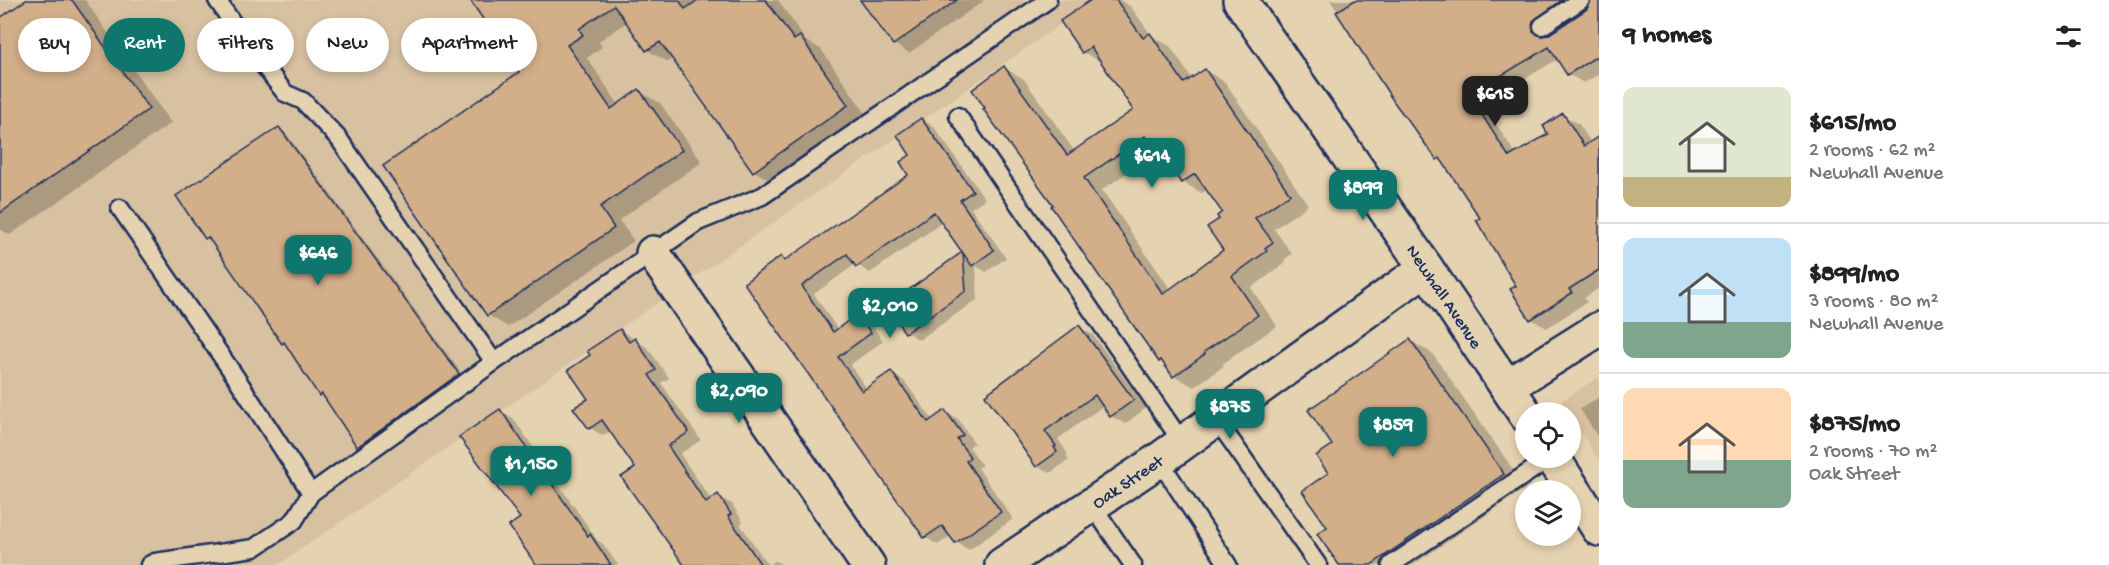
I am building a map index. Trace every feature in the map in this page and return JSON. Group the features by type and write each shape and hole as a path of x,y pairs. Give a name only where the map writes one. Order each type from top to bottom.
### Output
{"street":[{"name":"Newhall Avenue","path":"1240,0 1517,402"},
{"path":"653,253 868,565"},
{"name":"Oak Street","path":"1002,565 1216,419 1426,268"},
{"path":"1507,387 1599,329"},
{"path":"1559,468 1599,529"}],"lane":[{"path":"217,0 285,93 303,101 339,139 494,362"},
{"path":"149,565 155,562 254,548 294,521 311,493 494,362 698,222 762,196 935,80 1048,0"},
{"path":"1542,26 1581,0"},
{"path":"958,116 1170,451 1228,565"},
{"path":"120,208 311,493"},
{"path":"1216,419 1317,565"},
{"path":"1391,565 1537,468"},
{"path":"1092,505 1133,565"}],"shaded area":[{"path":"0,0 1096,0 278,565 0,565"},
{"path":"1599,377 1599,461 1581,432 1581,402 1561,401"}],"building":[{"path":"26,0 72,0 85,18 18,18 18,72 91,72 91,27 103,44 103,72 123,72 149,109 0,213 0,18"},
{"path":"470,0 679,0 685,9 698,0 766,0 794,40 800,36 848,105 753,172 660,42 646,51 614,5 579,29 583,35 567,45 611,109 639,89 682,150 600,207 614,228 487,316 383,166 519,72 537,72 537,18 482,18"},
{"path":"860,0 957,0 893,45"},
{"path":"1091,0 1116,0 1143,38 1150,33 1184,83 1205,69 1290,194 1255,218 1273,242 1265,248 1267,251 1232,276 1258,315 1204,352 1205,354 1173,377 1161,360 1159,362 1119,305 1051,206 1053,205 983,109 985,108 972,90 1004,66 1067,155 1133,110 1091,47 1082,53 1060,21","holes":["1145,136 1157,154 1160,152 1181,183 1195,174 1222,212 1217,216 1219,219 1207,227 1223,250 1163,294 1084,178"]},
{"path":"1355,0 1562,0 1533,21 1533,31 1542,36 1548,35 1587,9 1591,0 1599,0 1599,55 1567,75 1549,47 1487,84 1492,93 1475,104 1509,157 1548,134 1543,126 1563,113 1584,146 1599,136 1599,270 1569,289 1572,293 1530,320 1510,289 1516,286 1476,220 1480,218 1440,158 1437,160 1394,102 1336,12"},
{"path":"921,118 973,191 960,200 994,250 972,266 963,253 966,291 905,333 886,306 962,252 934,212 856,267 847,254 802,286 833,332 857,314 871,333 838,357 862,391 891,371 928,422 945,410 963,435 957,439 970,457 966,461 1001,512 955,543 942,526 924,538 744,283 781,256 784,261 908,175 900,162 910,155 897,135"},
{"path":"279,127 459,374 357,447 322,394 319,396 284,342 282,344 208,237 205,239 176,196"},
{"path":"1079,325 1134,400 1110,417 1095,395 1045,431 1056,446 1054,447 1057,452 1036,467 985,395"},
{"path":"620,329 629,342 635,338 656,370 649,375 689,432 668,446 706,503 718,494 731,514 728,516 761,565 684,565 621,477 635,468 602,420 589,429 573,408 588,399 568,370 590,355 587,351"},
{"path":"1410,339 1504,474 1371,565 1339,565 1317,534 1327,527 1302,491 1328,473 1316,456 1332,445 1308,410"},
{"path":"500,409 588,536 590,534 611,565 536,565 509,526 520,518 459,437"}]}
